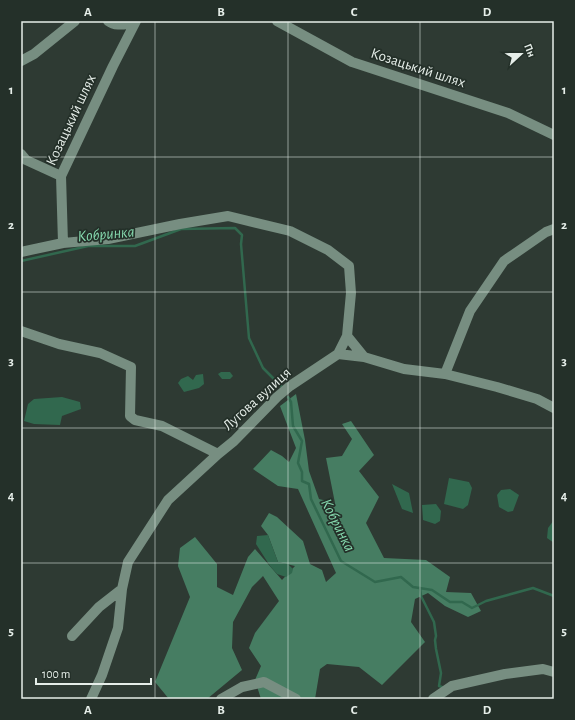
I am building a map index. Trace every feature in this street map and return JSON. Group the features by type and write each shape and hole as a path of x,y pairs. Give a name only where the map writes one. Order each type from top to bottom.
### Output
{"street":[{"path":"21,61 34,54 75,21"},
{"path":"108,21 112,24 121,25 136,22"},
{"name":"Козацький шлях","path":"277,21 352,62 508,113 554,135"},
{"name":"Козацький шлях","path":"63,243 61,176 136,22"},
{"path":"21,154 26,160 61,176"},
{"path":"21,252 63,243 108,239 228,216 290,231 328,250 349,266 352,293 347,336 338,354 364,358 404,369 445,374 537,399 554,408"},
{"path":"445,374 470,311 504,261 546,232 554,229"},
{"path":"21,331 58,344 100,353 131,367 130,416 135,420 162,426 218,454"},
{"path":"347,336 364,358"},
{"name":"Лугова вулиця","path":"91,699 102,675 118,628 122,589 128,562 168,500 234,441 277,397 290,386 338,354"},
{"path":"72,636 99,607 122,589"},
{"path":"433,699 452,686 505,674 543,669 554,672"},
{"path":"221,699 242,687 264,682 296,699"}],"shaded area":[{"path":"221,372 230,372 233,376 230,379 222,379 218,374"},
{"path":"203,374 204,384 199,388 184,392 178,383 181,379 188,376 193,380 196,375"},
{"path":"296,394 305,440 309,471 319,499 335,503 326,458 342,456 352,439 342,424 351,421 374,455 359,471 379,497 366,523 384,558 426,560 450,577 446,592 471,593 481,611 468,617 445,606 428,593 415,599 411,622 425,642 382,685 359,667 327,664 320,669 315,699 261,699 255,680 261,666 249,648 255,633 279,601 263,576 252,587 233,622 232,648 242,670 207,699 169,699 155,682 190,597 178,566 180,548 195,537 217,564 217,587 233,595 248,557 255,549 282,580 295,566 278,562 268,535 261,526 269,513 277,517 303,541 310,564 322,570 326,582 336,573 298,489 278,486 253,469 271,450 289,462 296,448 280,406"},
{"path":"62,397 80,402 81,409 62,416 60,425 34,424 24,421 28,404 34,399"},
{"path":"449,478 469,482 472,488 468,505 463,509 444,504"},
{"path":"392,484 409,493 413,513 402,509"},
{"path":"510,489 519,495 513,511 508,512 499,507 497,495 501,490"},
{"path":"436,504 441,511 440,521 435,524 423,520 422,505"},
{"path":"554,520 554,543 547,538 548,528"},
{"path":"268,535 278,562 288,564 293,569 292,573 286,577 277,574 256,544 257,536"}],"waterway":[{"name":"Кобринка","path":"21,261 88,246 135,246 181,229 235,228 242,235 241,244 249,338 263,368 282,387"},
{"name":"Кобринка","path":"288,397 291,402 293,426 302,441 298,463 302,472 302,481 309,484 311,499 341,561 375,582 401,577 413,587 432,590 450,602 462,602 472,608 486,601 533,588 554,596"},
{"path":"420,588 421,596 434,622 436,649 441,673 439,686 442,687"}]}
